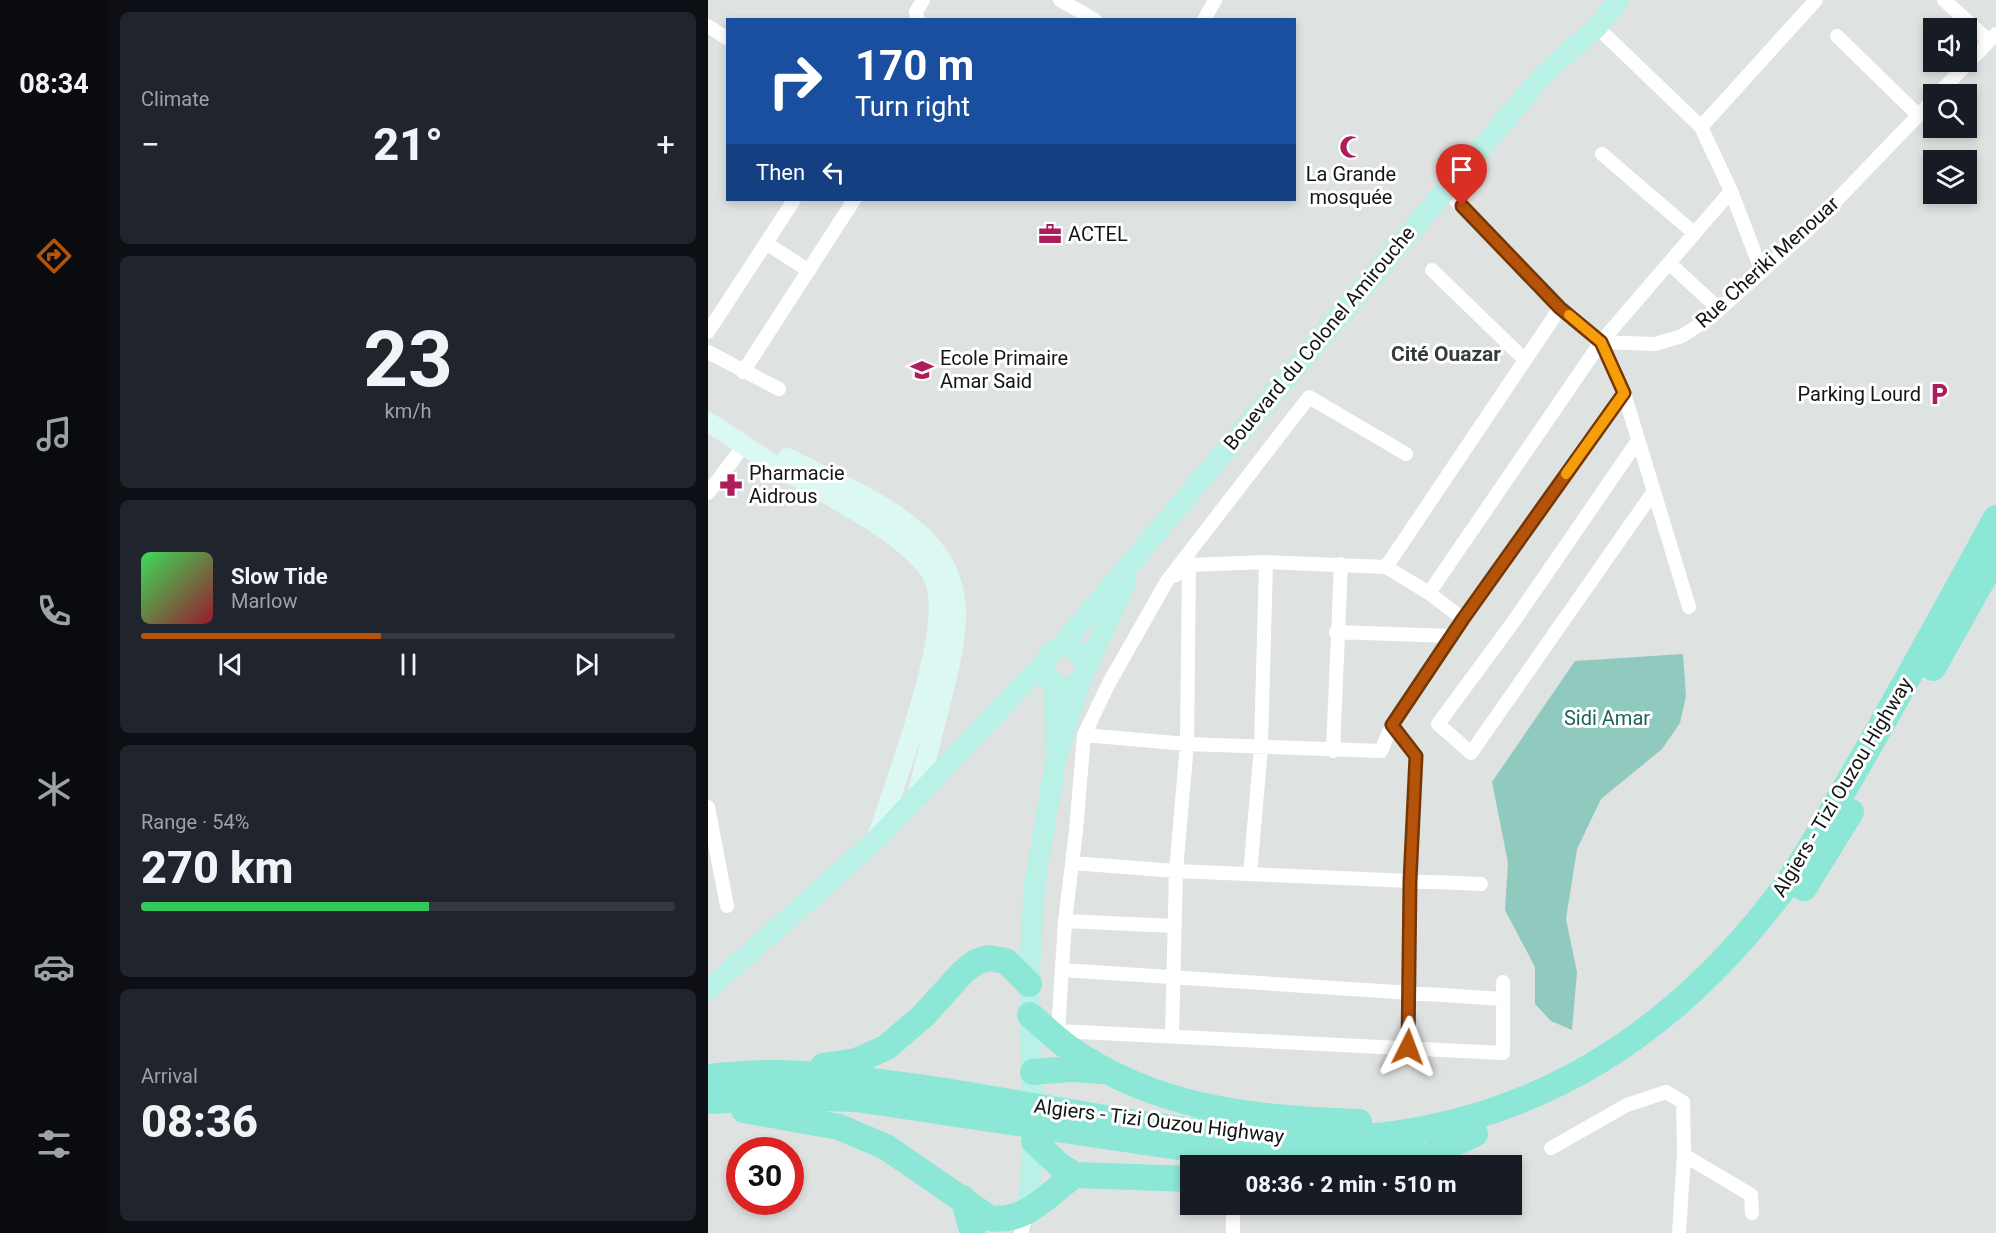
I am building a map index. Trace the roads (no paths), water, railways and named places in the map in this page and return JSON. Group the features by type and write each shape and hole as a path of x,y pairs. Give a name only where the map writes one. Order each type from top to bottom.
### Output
{"highway":[{"name":"Algiers - Tizi Ouzou Highway","path":"1480,1124 1571,1078 1623,1045 1695,989 1741,942 1774,902 1806,855 1879,730 1996,518"},
{"name":"Algiers - Tizi Ouzou Highway","path":"708,1077 774,1073 861,1079 1252,1158 1295,1160 1365,1157 1480,1124 1520,1119 1606,1076 1668,1033 1739,970 1781,921 1825,858 1996,556"},
{"path":"774,1073 856,1061 887,1047 923,1016 963,972 976,962 988,958 1005,960 1017,969 1029,984"},
{"path":"1030,1015 1068,1047 1109,1072 1189,1104 1238,1115 1395,1124 1480,1124"},
{"path":"1033,1072 1071,1069 1109,1072"},
{"path":"708,1102 787,1097 1016,1112"},
{"path":"708,1102 839,1127 886,1147 989,1218 1004,1221 1024,1223 1075,1175"},
{"path":"1425,1155 1480,1124"},
{"path":"1034,1141 1060,1166 1075,1175 1180,1179"},
{"path":"963,1198 973,1233"}],"main road":[{"name":"Bouevard du Colonel Amirouche","path":"708,990 877,839 1017,690 1052,667 1144,546 1445,189 1542,75 1597,27 1619,0"},
{"path":"708,422 745,444 772,464 883,529 914,553 932,573 939,597 937,623 927,678 911,736 877,839"},
{"path":"745,444 777,452 885,509 921,535 940,557 950,575 957,596 958,617 955,644 916,800"},
{"name":"Bouevard du Colonel Amirouche","path":"1056,759 1083,675 1144,546"},
{"path":"1024,1223 1034,1141 1029,984 1034,888 1056,759 1052,667 1065,647 1078,651 1083,675 1065,688 1052,667"},
{"path":"911,736 947,745 966,745"}],"street":[{"path":"1060,0 1092,18"},
{"path":"1205,18 1215,0"},
{"path":"1701,127 1816,0"},
{"path":"1944,0 1992,37 1947,84"},
{"path":"708,26 726,38"},
{"path":"1597,27 1701,127 1731,191 1762,272"},
{"path":"1837,36 1918,115"},
{"name":"Rue Cheriki Menouar","path":"1601,342 1655,344 1682,336 1719,309 1807,231 1923,110"},
{"path":"1602,154 1694,233"},
{"path":"1445,189 1560,308 1601,342 1624,393 1637,442 1689,607"},
{"path":"1429,593 1601,342 1731,191"},
{"path":"708,332 793,201"},
{"path":"743,372 853,201"},
{"path":"766,243 808,271"},
{"path":"1669,263 1719,309"},
{"path":"1432,270 1524,359"},
{"path":"1386,567 1560,308"},
{"path":"708,352 779,389"},
{"path":"1084,735 1187,744 1380,751 1392,725 1451,636 1624,393"},
{"path":"1406,454 1309,397 1167,581 1109,683 1084,735 1065,921 1058,1031 1503,1053 1503,982"},
{"path":"1637,442 1514,621 1438,724 1471,753 1654,491"},
{"path":"708,493 745,444"},
{"path":"1167,581 1190,565 1266,562 1386,567 1429,593 1463,619"},
{"path":"1250,874 1261,747 1266,562"},
{"path":"1333,751 1336,632 1341,564"},
{"path":"1172,1036 1176,871 1187,744 1190,565"},
{"path":"1336,632 1451,636"},
{"path":"1392,725 1416,756 1410,881 1408,1047"},
{"path":"708,807 728,906"},
{"path":"1072,863 1176,871 1481,884"},
{"path":"1065,921 1174,926"},
{"path":"1063,970 1410,991 1503,999"},
{"path":"1551,1148 1628,1105 1666,1092 1683,1102 1684,1155 1679,1233"},
{"path":"1684,1155 1751,1195 1752,1213"},
{"path":"1233,1215 1233,1233"}],"place":[{"name":"La Grande mosquée","path":"1351,147"},
{"name":"ACTEL","path":"1050,234"},
{"name":"Ecole Primaire Amar Said","path":"922,370"},
{"name":"Parking Lourd","path":"1939,394"},
{"name":"Pharmacie Aidrous","path":"731,485"}],"district":[{"name":"Cité Ouazar","path":"1446,354"}],"park label":[{"name":"Sidi Amar","path":"1607,718"}]}
